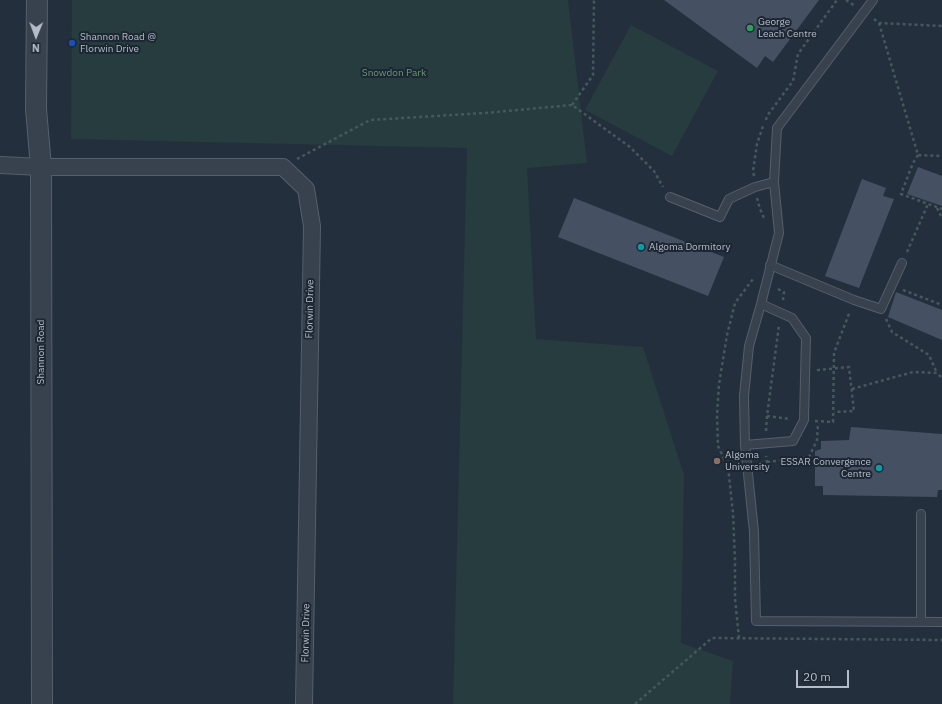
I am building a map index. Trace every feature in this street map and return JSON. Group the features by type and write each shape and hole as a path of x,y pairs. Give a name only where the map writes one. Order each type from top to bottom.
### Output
{"street":[{"name":"Shannon Road","path":"37,0 36,109 41,167 42,704"},
{"path":"0,165 41,167 283,167"},
{"name":"Florwin Drive","path":"283,167 306,189 312,226 304,704"}],"lane":[{"path":"873,0 777,128 774,182 779,233 749,346 744,396 745,445 754,532 756,620 942,622"},
{"path":"670,197 720,217 729,199 755,187 774,182"},
{"path":"770,265 854,300 881,309 902,263"},
{"path":"745,445 793,441 804,420 806,338 792,318 761,304"},
{"path":"921,514 921,622"}],"path":[{"path":"572,105 593,75 594,0"},
{"path":"846,0 863,13 879,22 942,26"},
{"path":"879,22 918,154 901,194 942,209"},
{"path":"283,167 370,120 485,113 572,105 630,147 654,171 670,197"},
{"path":"918,154 942,156"},
{"path":"902,263 928,204"},
{"path":"937,208 942,218"},
{"path":"728,467 767,462 767,416 780,312 784,292 766,283"},
{"path":"892,285 942,305"},
{"path":"783,298 788,302"},
{"path":"767,416 833,422 834,352 854,300"},
{"path":"881,309 892,332 930,355 937,373 942,378"},
{"path":"818,363 818,370 849,367 854,411 834,412"},
{"path":"852,389 913,372 937,373"},
{"path":"636,704 712,638 942,640"}],"green space":[{"name":"Snowdon Park","path":"72,0 568,0 587,163 527,168 536,339 643,347 684,475 681,643 733,661 730,704 453,704 467,148 71,139"},
{"path":"631,25 718,71 672,156 585,110"}],"building":[{"name":"George Leach Centre","path":"664,0 819,0 773,62 765,56 757,68"},
{"path":"918,167 942,176 942,206 907,194"},
{"path":"862,179 886,188 883,196 894,199 859,288 825,276"},
{"name":"Algoma Dormitory","path":"574,198 724,257 708,296 558,237"},
{"path":"896,292 942,310 942,340 888,317"},
{"name":"ESSAR Convergence Centre","path":"851,427 942,434 942,490 938,490 937,497 823,495 823,486 815,486 815,451 821,449 821,441 849,440"}],"place":[{"name":"George Leach Centre","path":"750,28"},
{"name":"Shannon Road @ Florwin Drive","path":"72,43"},
{"name":"Algoma Dormitory","path":"641,247"},
{"name":"Algoma University","path":"717,461"},
{"name":"ESSAR Convergence Centre","path":"879,468"}]}
